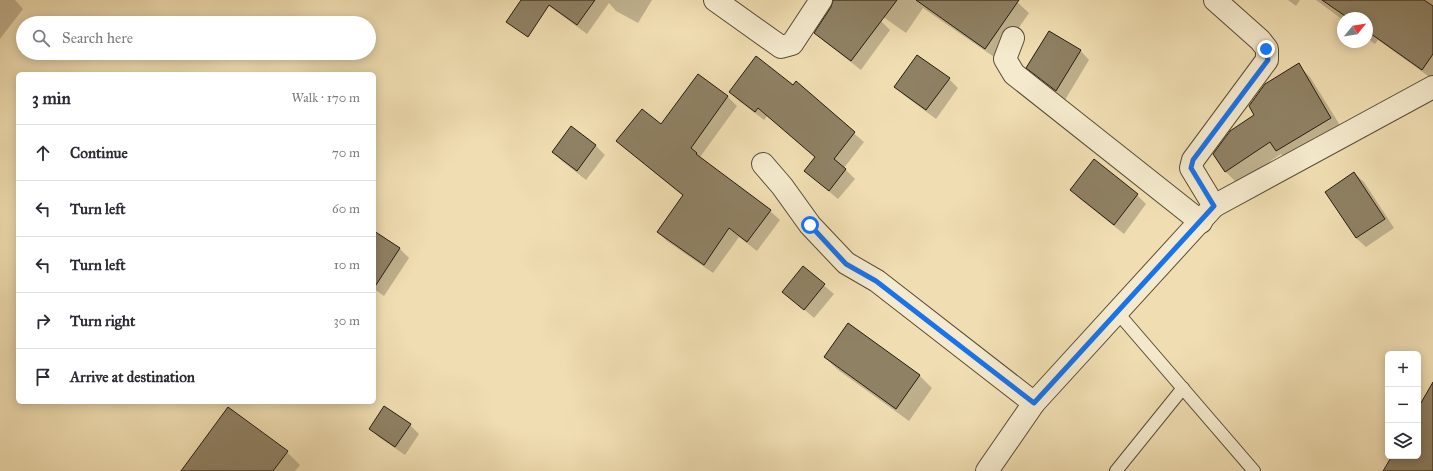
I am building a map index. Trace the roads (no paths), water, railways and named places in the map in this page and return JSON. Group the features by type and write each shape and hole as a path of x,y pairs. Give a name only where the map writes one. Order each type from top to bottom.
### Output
{"street":[{"path":"716,0 781,47 792,44 821,0"},
{"path":"1207,214 1191,168 1193,160 1268,60 1266,49 1260,40 1215,0"},
{"path":"1013,38 1005,59 1014,74 1207,214"},
{"path":"988,471 1034,403 1207,214 1433,87"},
{"path":"763,164 782,186 810,225 846,264 876,281 1034,403"}],"lane":[{"path":"1117,312 1254,471"},
{"path":"1116,471 1183,388"}]}
